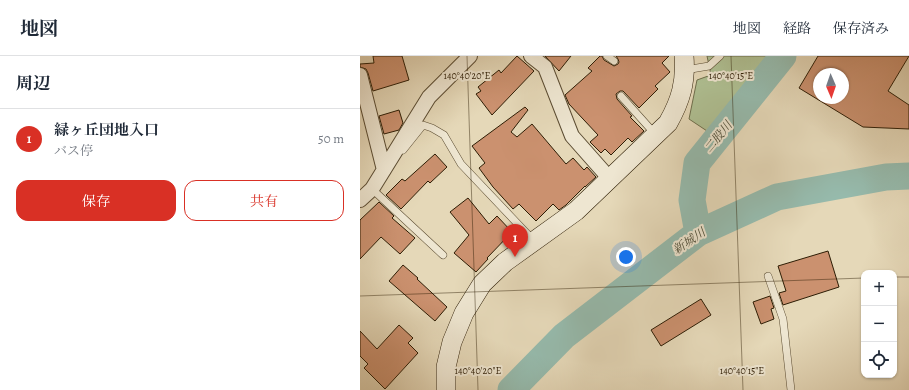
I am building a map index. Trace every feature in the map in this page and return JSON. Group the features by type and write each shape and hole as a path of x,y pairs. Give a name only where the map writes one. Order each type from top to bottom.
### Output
{"street":[{"path":"360,200 372,189 429,97 470,56"},
{"path":"531,56 545,67 572,136 610,178"},
{"path":"446,390 446,367 452,342 464,313 482,284 505,262 576,210 668,123 677,107 683,88 685,63"},
{"path":"360,75 384,170"}],"lane":[{"path":"607,56 614,61"},
{"path":"685,63 709,66 720,56"},
{"path":"621,96 656,135"},
{"path":"392,155 401,153 423,125 444,135 461,164 534,241"},
{"path":"372,189 442,255"},
{"path":"768,276 783,319 791,390"}],"green space":[{"path":"707,56 769,56 710,133 689,119 697,80 711,75"}],"building":[{"path":"373,56 402,56 409,80 373,91 368,73 366,69 360,67 360,64 374,63"},
{"path":"517,56 534,71 492,115 476,94 481,91 478,87 499,70 501,73"},
{"path":"545,56 571,56 559,71"},
{"path":"600,56 614,66 619,62 616,56 669,56 662,63 670,72 655,86 658,89 639,108 623,91 616,94 617,99 632,116 630,117 644,131 632,142 628,138 611,155 605,149 601,153 590,142 598,135 569,104 565,95 592,71 588,68"},
{"path":"818,56 909,56 888,91 909,105 909,129 863,127 825,104 849,104 849,68 813,68 813,97 799,88"},
{"path":"525,107 528,110 511,132 517,137 532,124 566,164 573,158 584,170 587,167 596,177 566,205 559,210 553,204 536,221 519,204 513,209 493,187 479,168 485,163 472,146"},
{"path":"399,110 403,123 399,130 384,134 379,116"},
{"path":"435,154 447,167 430,183 428,181 401,209 386,195 402,179 405,181"},
{"path":"468,198 489,224 497,216 512,232 476,272 454,253 469,235 450,212"},
{"path":"379,202 394,216 392,218 415,238 400,254 381,237 360,259 360,220"},
{"path":"828,251 839,287 783,305 779,293 786,291 778,266"},
{"path":"403,265 447,307 435,321 389,281"},
{"path":"770,296 774,308 771,309 774,319 761,324 753,302"},
{"path":"701,299 711,315 661,346 651,330"},
{"path":"399,325 413,338 408,343 418,353 385,389 364,368 368,364 360,356 360,331 377,349"}],"waterway":[{"name":"二股川","path":"698,233 692,200 697,163 783,56"},
{"name":"新城川","path":"511,390 564,336 698,233 777,197 886,177 909,176"}],"place":[{"name":"緑ヶ丘団地入口","path":"515,257"}]}
